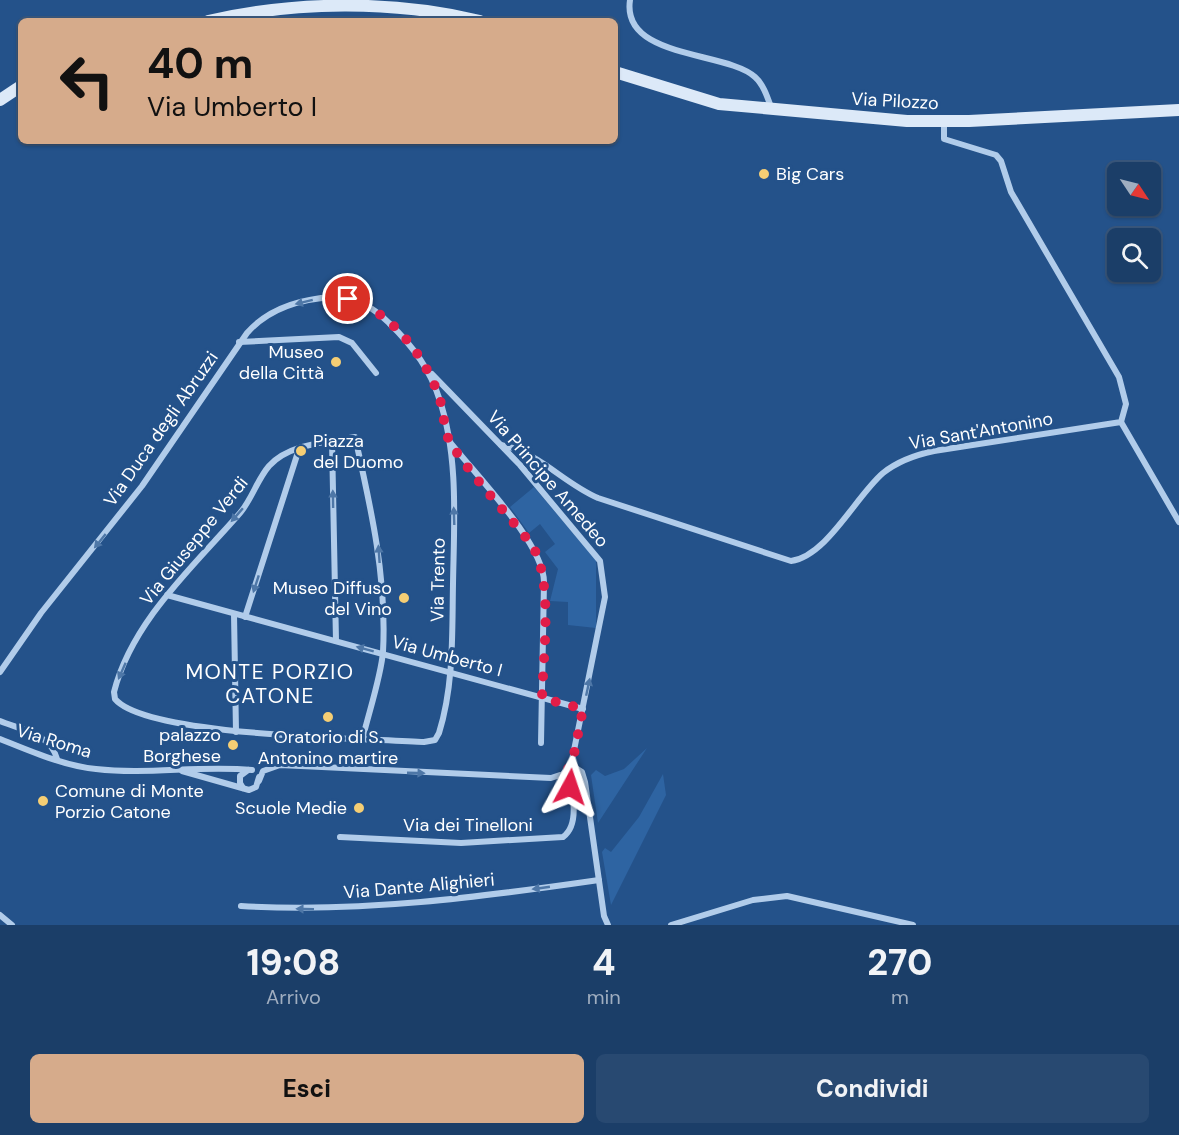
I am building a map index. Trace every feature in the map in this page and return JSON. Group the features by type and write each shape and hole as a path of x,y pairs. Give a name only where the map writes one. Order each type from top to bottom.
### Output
{"main road":[{"path":"225,18 283,8 367,4 436,10 468,18"},
{"name":"Via Pilozzo","path":"618,73 698,99 772,110 944,122 1179,110"},
{"path":"0,100 18,88"}],"street":[{"path":"630,0 631,16 641,31 670,48 752,75 762,86 772,110"},
{"path":"944,122 944,139 987,150 1002,161 1011,192 1119,378 1126,404 1121,422 1179,522"},
{"name":"Via Duca degli Abruzzi","path":"0,672 37,619 142,486 239,342 257,322 280,308 314,299 343,298 360,302 381,316 409,344 429,370 445,418"},
{"path":"239,342 339,337 352,343 376,373"},
{"name":"Via Principe Amedeo","path":"429,370 501,445 600,561 605,593 571,765"},
{"name":"Via Trento","path":"363,737 424,742 435,740 441,729 451,673 454,531 450,442 445,418"},
{"name":"Via Sant'Antonino","path":"501,445 528,453 576,487 598,498 791,561 812,552 878,478 906,459 934,452 1121,422"},
{"path":"234,614 236,732 363,737 383,654 382,601 377,536 355,437 299,449 245,616"},
{"path":"332,441 336,641"},
{"path":"450,442 531,544 542,564 544,582 541,743"},
{"name":"Via Giuseppe Verdi","path":"236,732 156,717 124,706 115,699 115,688 132,651 167,595 240,512 269,466 299,449"},
{"name":"Via Umberto I","path":"167,595 583,709"},
{"path":"0,721 47,740 53,746 57,759"},
{"name":"Via Roma","path":"0,740 96,769 226,768 252,770"},
{"path":"259,781 258,774 252,770 240,776 240,783 246,790 254,789 259,781 263,771 280,765 551,778 567,771 571,765 585,778 599,880 608,925"},
{"name":"Via Roma","path":"172,768 246,790"},
{"name":"Via dei Tinelloni","path":"340,837 474,843 562,837 569,832 573,820 567,771"},
{"name":"Via Dante Alighieri","path":"241,906 333,908 502,894 599,880"},
{"path":"671,925 753,900 787,896 913,925"},
{"path":"0,915 12,925"}],"shaded area":[{"path":"534,487 596,560 596,628 568,625 568,602 550,601 558,569 545,552 555,544 540,524 529,533 510,507"},
{"path":"647,748 598,823 591,775 596,770 605,776 624,769"},
{"path":"663,774 666,795 611,905 602,852 605,848 611,852 639,817"}],"place":[{"name":"Big Cars","path":"764,174"},
{"name":"Museo della Città","path":"336,362"},
{"name":"Piazza del Duomo","path":"301,451"},
{"name":"Museo Diffuso del Vino","path":"404,598"},
{"name":"Oratorio di S. Antonino martire","path":"328,717"},
{"name":"palazzo Borghese","path":"233,745"},
{"name":"Comune di Monte Porzio Catone","path":"43,801"},
{"name":"Scuole Medie","path":"359,808"}],"district":[{"name":"MONTE PORZIO CATONE","path":"270,684"}],"route":[{"path":"348,299 360,302 392,325 429,370 439,396 450,442 531,544 540,559 544,577 542,698 583,709 573,759 567,771 570,787"}]}
